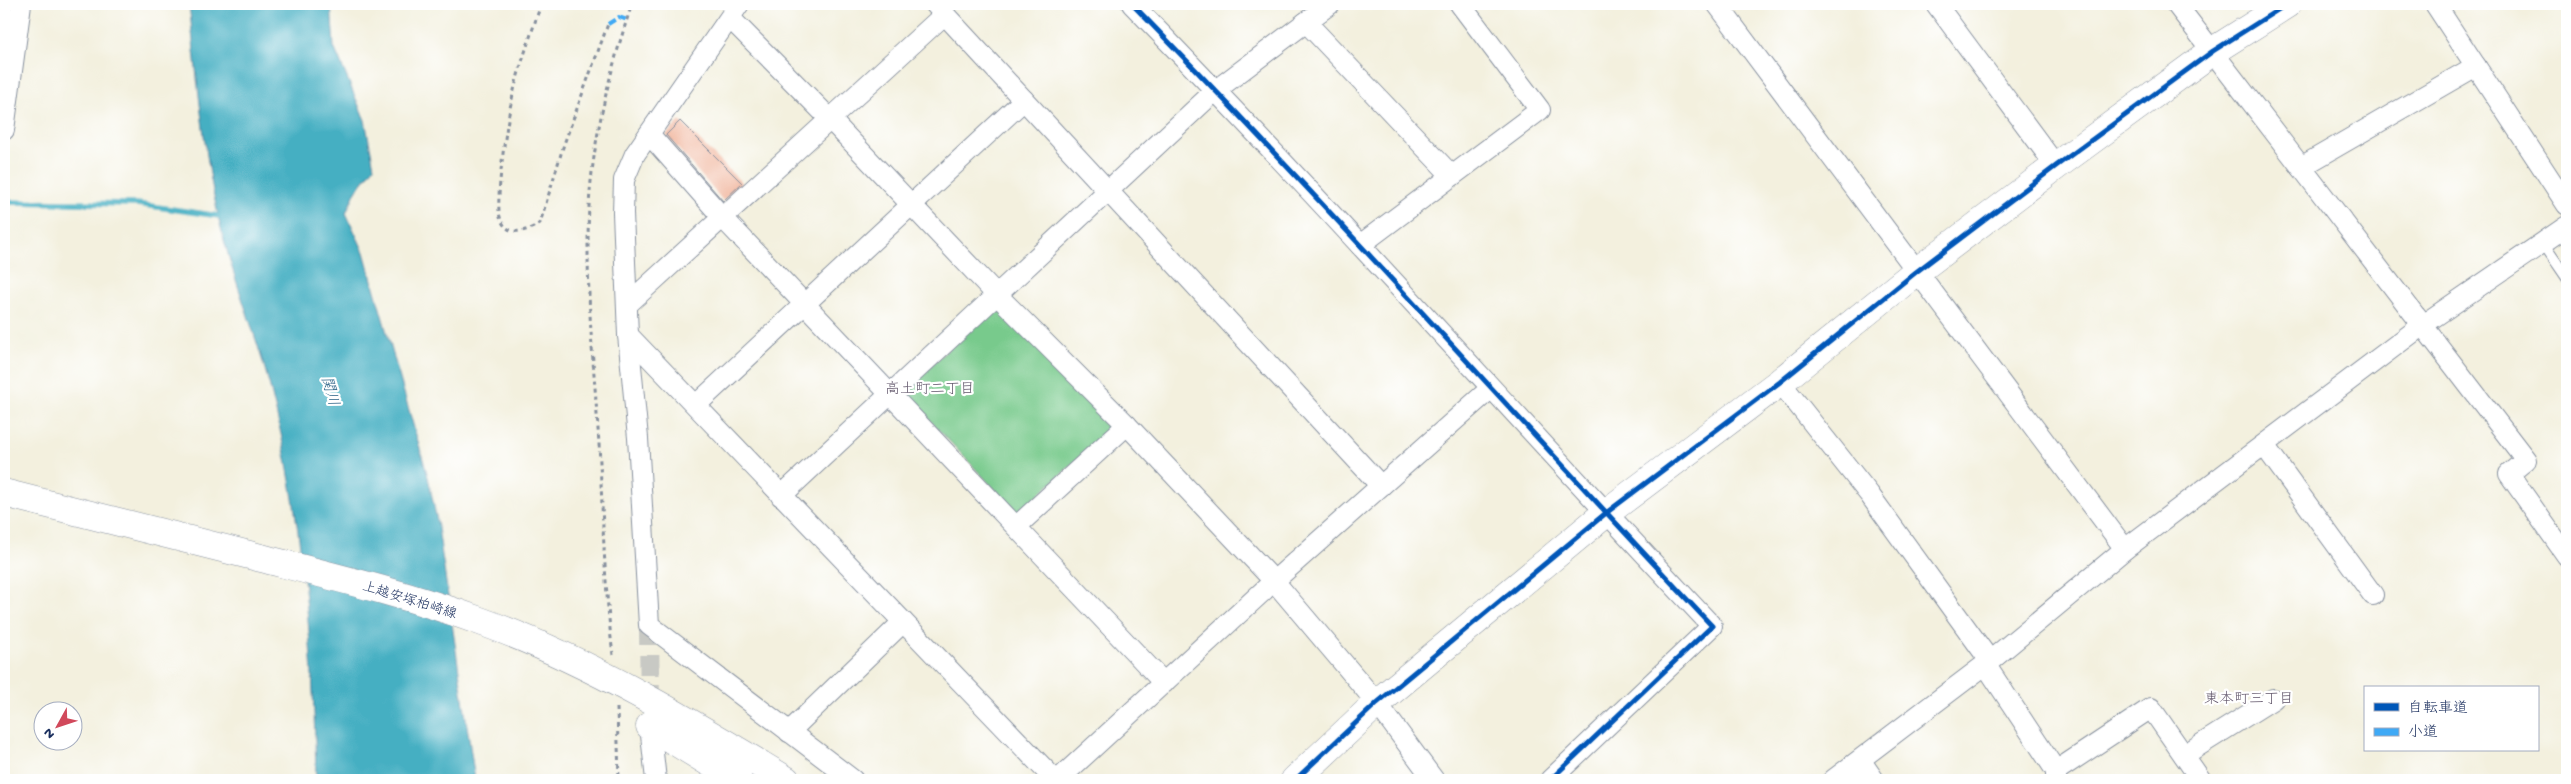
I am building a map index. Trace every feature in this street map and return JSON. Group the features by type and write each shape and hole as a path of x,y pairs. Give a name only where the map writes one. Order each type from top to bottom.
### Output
{"street":[{"path":"4,130 21,4"},
{"path":"1132,4 1216,90 1490,389 1712,626 1550,780"},
{"path":"781,496 1216,90 1330,4"},
{"path":"1360,245 1540,110 1460,4"},
{"path":"1716,4 2125,549"},
{"path":"1936,4 2056,166"},
{"path":"2176,4 2424,324 2526,460 2509,474 2567,556"},
{"path":"1295,780 1377,703 1606,513 1780,382 1916,272 2056,166 2213,51 2287,4"},
{"path":"2435,4 2567,206"},
{"path":"629,303 831,120 940,9 1381,486"},
{"path":"853,780 649,625 638,438 628,335 629,303 623,213 624,180 635,154 735,11 831,120 996,294 1127,425 1274,581 1377,703 1434,780"},
{"path":"1306,22 1452,176"},
{"path":"2301,167 2476,66"},
{"path":"696,405 1024,100"},
{"path":"649,134 723,218 1164,683"},
{"path":"1833,780 1861,761 1988,662 2125,549 2424,324 2567,226"},
{"path":"628,335 1056,780 1274,581 1490,389"},
{"path":"1780,382 1869,494 1988,662 2056,776 2151,708 2201,780"},
{"path":"1017,526 1127,425"},
{"path":"2264,445 2373,595"},
{"name":"上越安塚柏崎線","path":"4,493 397,594 480,621 617,683 688,721 786,780"},
{"path":"789,732 904,622"},
{"path":"2184,755 2273,699"},
{"path":"650,726 656,780"},
{"path":"650,726 738,780"},
{"path":"1861,761 1874,780"}],"lane":[{"path":"2543,243 2567,278"}],"path":[{"path":"541,4 511,100 498,199 500,218 508,229 518,233 530,230 540,223 564,144 608,24"},
{"path":"619,780 617,683 610,632 591,343 589,206 596,140 606,90 632,4"}],"green space":[{"path":"1000,300 1115,425 1018,514 903,392"}],"water":[{"name":"関川","path":"189,4 331,4 334,47 365,120 374,167 356,191 346,213 364,252 428,477 437,521 475,780 316,780 309,632 298,532 290,483 270,387 230,262 213,193"}],"building":[{"path":"680,121 742,183 723,201 666,135"}],"waterway":[{"path":"4,202 137,204 226,217"}],"tunnel":[{"path":"649,625 650,712"}],"marked path":[{"path":"608,24 619,17 627,20"}],"cycle path":[{"path":"1132,4 1279,158 1712,626 1550,780"},
{"path":"1295,780 1377,703 1606,513 1780,382 1916,272 2056,166 2213,51 2287,4"}],"district":[{"name":"高土町二丁目","path":"930,388"},
{"name":"東本町三丁目","path":"2249,698"}]}
